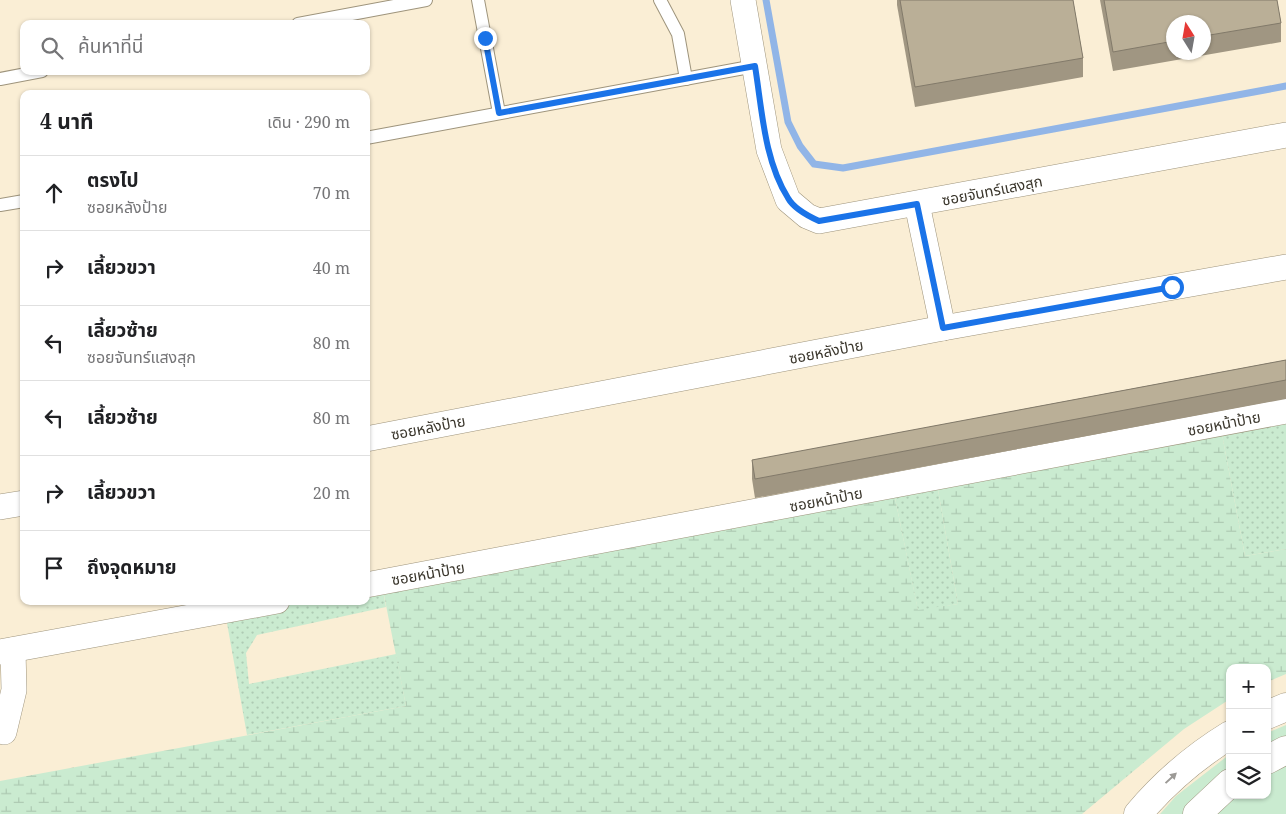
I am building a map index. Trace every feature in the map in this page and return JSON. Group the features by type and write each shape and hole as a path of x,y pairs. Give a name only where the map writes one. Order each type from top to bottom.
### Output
{"main road":[{"path":"1271,713 1286,707"},
{"path":"1138,814 1156,792 1180,770 1226,738"},
{"path":"1271,758 1286,750"},
{"path":"1197,814 1226,787"}],"street":[{"name":"ซอยจันทร์แสงสุก","path":"743,0 769,150 788,200 807,216 819,221 1286,135"},
{"path":"917,204 943,328"},
{"name":"ซอยหลังป้าย","path":"370,438 943,328 1286,267"},
{"name":"ซอยหน้าป้าย","path":"370,584 1286,411"},
{"path":"0,507 20,504"},
{"path":"4,732 14,690 6,651 255,605"}],"lane":[{"path":"319,20 426,0"},
{"path":"478,0 499,113"},
{"path":"660,0 678,34 686,79"},
{"path":"370,137 755,66"},
{"path":"0,79 21,75"},
{"path":"0,205 20,202"}],"green space":[{"path":"1286,417 1286,549 1245,556 1221,429"},
{"path":"1221,429 1245,556 1286,549 1286,674 1271,680 1271,664 1226,664 1226,702 1184,729 1082,814 0,814 0,781 406,706 382,585 894,493 918,610 958,604 937,484"},
{"path":"937,484 958,604 918,611 894,493"},
{"path":"382,585 386,607 257,635 246,653 249,684 396,654 406,706 247,735 225,612 264,605 370,605 370,586"},
{"path":"1286,725 1286,814 1160,814 1176,796 1226,757 1226,799 1271,799 1271,731"}],"building":[{"path":"900,0 1073,0 1083,58 915,87"},
{"path":"1104,0 1277,0 1281,23 1211,35 1211,15 1166,15 1166,42 1113,52"},
{"path":"1286,360 1286,380 755,479 752,460"}],"waterway":[{"path":"766,0 788,122 800,146 814,164 843,168 1286,86"}],"route":[{"path":"485,38 499,113 755,66 769,150 788,200 807,216 819,221 917,204 943,328 1172,287"}]}
